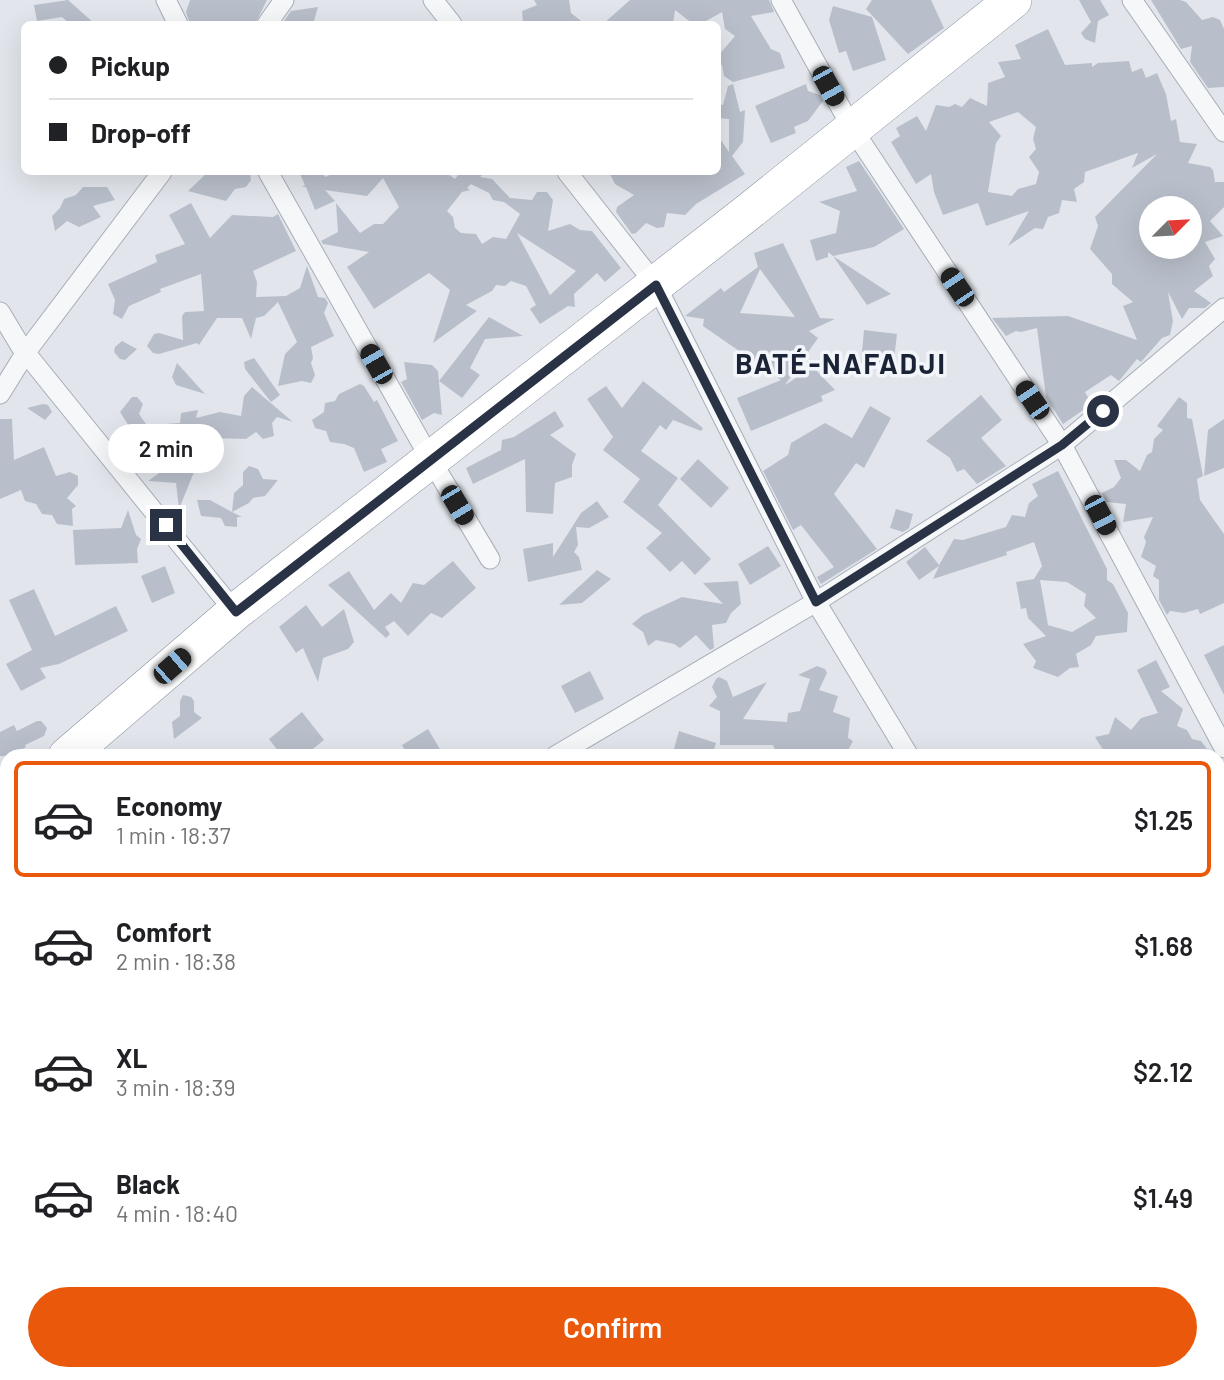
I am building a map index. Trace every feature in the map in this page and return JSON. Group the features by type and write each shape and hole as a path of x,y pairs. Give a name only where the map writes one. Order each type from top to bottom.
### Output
{"highway":[{"path":"75,749 236,612 656,285 1013,0"}],"street":[{"path":"166,0 176,21"},
{"path":"269,21 284,0"},
{"path":"433,0 450,21"},
{"path":"781,0 852,128 1062,445 1224,748"},
{"path":"1132,0 1224,132"},
{"path":"0,394 26,352 160,175"},
{"path":"270,175 490,559"},
{"path":"569,175 656,285 816,602 905,749"},
{"path":"567,749 816,602 1062,445 1224,309"},
{"path":"0,312 26,352 236,612"}],"building":[{"path":"68,0 92,21 67,21 62,17 37,21 34,5"},
{"path":"190,0 267,0 256,21 189,21 186,12"},
{"path":"534,0 569,0 571,13 581,21 523,21 522,11 537,5"},
{"path":"630,0 769,0 774,12 751,16 771,49 780,53 785,68 733,82 724,76 721,52 735,36 725,29 722,12 706,21 689,21 675,10 673,21 606,21"},
{"path":"872,0 931,0 944,28 908,54 866,9"},
{"path":"1079,0 1100,0 1109,15 1098,21 1095,43 1085,39 1081,33 1091,22"},
{"path":"1151,0 1180,0 1186,2 1202,20 1213,17 1220,20 1224,29 1224,87 1208,88 1190,62 1192,46 1181,49"},
{"path":"833,6 872,17 886,60 853,71 846,51 839,53 829,20"},
{"path":"318,7 314,21 284,21 291,11"},
{"path":"1048,29 1065,65 1092,63 1092,67 1098,63 1129,61 1132,72 1142,68 1146,78 1157,73 1166,94 1171,121 1176,119 1180,142 1197,144 1188,163 1210,167 1215,182 1224,182 1224,207 1210,221 1223,236 1205,242 1215,259 1209,266 1213,276 1194,291 1211,303 1205,308 1189,308 1182,319 1168,292 1173,321 1170,335 1162,338 1141,362 1137,359 1119,381 1111,375 1085,392 1092,404 1063,424 1046,397 1037,328 1016,331 1006,336 992,318 1068,316 1137,340 1123,306 1133,302 1112,284 1112,274 1090,249 1098,226 1095,217 1157,154 1132,168 1138,153 1085,172 1084,182 1074,189 1077,202 1062,200 1059,213 1048,217 1043,229 1035,228 1008,246 1029,211 986,226 978,203 943,215 934,192 931,174 916,184 891,142 900,136 896,128 917,116 926,131 936,105 949,107 955,104 962,107 970,98 987,106 988,83 1005,77 998,62 1021,59 1015,45","holes":["1018,112 1036,127 1033,139 1036,149 1029,157 1039,172 1036,184 1018,189 1012,196 988,192 996,143 1001,136 989,122"]},
{"path":"733,84 740,112 745,110 743,142 732,156 745,174 696,204 685,215 667,213 664,227 657,228 646,223 632,234 616,212 617,207 634,195 615,184 610,175 721,175 721,140 729,152 729,119 721,118 721,105 728,86"},
{"path":"806,84 808,91 820,95 823,101 808,121 794,127 796,133 771,143 755,106"},
{"path":"859,161 904,229 874,247 833,256 828,252 828,257 816,261 810,240 836,233 840,211 819,202 857,191 846,167"},
{"path":"205,175 250,175 251,180 246,187 235,189 226,201 188,191"},
{"path":"300,175 449,175 455,179 458,175 482,175 480,177 492,179 510,198 532,200 537,192 547,192 553,200 548,231 570,224 580,230 592,231 621,268 605,282 597,273 574,294 575,307 568,306 540,324 530,309 536,305 526,286 511,281 505,286 496,285 492,291 466,305 477,311 433,343 450,290 429,273 374,309 347,267 369,252 323,244 321,241 338,232 336,203 360,233 374,224 383,224 399,207 383,178 367,196 325,190 335,201 315,210 306,187 302,187 305,185","holes":["471,184 489,193 493,200 504,202 520,214 506,239 493,237 482,244 476,234 461,233 455,228 453,217 447,211 462,192 470,190 467,188","517,233 576,271 550,295"]},
{"path":"83,187 107,187 115,200 93,206 101,217 79,227 67,221 55,231 52,216 64,199 76,195"},
{"path":"191,203 210,238 232,215 273,217 278,214 296,251 253,271 257,282 256,297 286,296 300,288 307,266 318,297 325,298 328,303 324,313 334,336 311,347 311,363 315,375 311,383 302,381 278,386 285,354 297,342 278,302 264,316 256,318 251,339 242,318 217,318 199,345 197,343 159,354 153,353 147,346 154,334 183,340 182,316 185,312 204,311 201,274 160,289 161,292 129,306 122,319 113,314 115,300 108,284 157,262 155,255 185,244 169,215"},
{"path":"783,243 820,318 835,319 809,331 818,338 785,385 813,367 835,390 821,396 823,401 751,431 737,398 781,380 703,326 704,319 685,316 721,288 724,292 758,267 754,253","holes":["760,269 795,317 740,313"]},
{"path":"833,256 891,294 867,305"},
{"path":"489,317 523,336 485,339 470,368 480,375 462,398 439,381"},
{"path":"864,330 897,334 893,367 861,363"},
{"path":"122,341 137,349 125,360 120,359 114,352 115,347"},
{"path":"254,358 280,395 271,402 245,369 244,362"},
{"path":"404,362 432,365 438,371 442,415 434,413 422,420 401,382 407,379"},
{"path":"177,363 205,394 176,385 172,377"},
{"path":"643,381 703,428 701,431 673,420 666,430 660,425 641,451 678,478 658,505 711,559 695,575 682,561 670,572 646,548 662,533 623,502 640,479 603,450 613,437 587,399 606,386 622,408"},
{"path":"360,384 374,402 377,400 398,441 381,449 387,462 364,472 354,448 330,442 326,431 315,428 312,420 324,412 325,403 335,401 339,394"},
{"path":"252,387 293,422 277,417 272,423 274,436 263,439 256,432 246,439 212,438 215,440 205,454 193,458 194,472 179,509 176,483 148,481 179,459 174,458 175,451 160,446 155,434 166,424 180,423 181,413 198,410 196,418 220,412 241,416 244,396"},
{"path":"981,395 1002,420 981,438 1006,466 977,484 964,469 957,472 950,458 926,441"},
{"path":"132,397 137,397 143,404 139,414 148,427 140,432 132,431 120,412"},
{"path":"1179,397 1187,403 1187,418 1192,419 1203,476 1197,479 1200,500 1224,534 1224,603 1200,614 1198,609 1184,613 1170,611 1167,615 1159,600 1159,580 1153,576 1156,566 1141,557 1146,542 1144,537 1153,517 1123,522 1126,504 1106,502 1102,493 1114,487 1121,478 1114,460 1126,460 1140,471 1147,455 1152,452 1154,439 1163,430 1157,426"},
{"path":"48,405 52,412 45,420 27,408"},
{"path":"870,406 891,418 864,468 856,463 834,494 877,549 821,584 817,577 834,567 801,525 793,530 763,471 788,455 791,443 825,423 852,438"},
{"path":"555,411 564,426 550,435 576,454 572,477 555,483 553,514 526,512 525,459 473,484 466,468 501,450 502,440 514,437"},
{"path":"0,419 12,419 14,460 44,447 56,476 70,472 78,476 78,485 67,498 76,506 72,509 73,526 57,524 52,515 42,514 36,504 25,501 21,490 0,499"},
{"path":"1224,419 1224,468 1204,476 1208,430"},
{"path":"698,459 729,488 711,508 680,479"},
{"path":"249,466 258,469 263,479 278,480 265,496 253,498 232,512 234,493 243,485 243,472"},
{"path":"1058,471 1107,569 1107,580 1113,584 1128,613 1127,632 1096,636 1091,645 1076,654 1079,667 1070,668 1058,677 1033,668 1036,661 1023,644 1046,636 1028,618 1026,608 1021,609 1016,582 1034,579 1042,566 1034,542 1006,552 1007,555 933,579 939,566 919,580 906,562 925,547 939,565 954,539 963,540 1006,527 1012,515 1025,517 1029,503 1038,496 1032,484","holes":["1040,580 1067,582 1086,594 1084,606 1096,618 1072,632 1048,625"]},
{"path":"197,500 210,500 242,517 237,517 237,527 225,526 221,518 201,516"},
{"path":"597,501 609,517 589,528 576,527 578,545 574,552 579,557 582,570 528,582 523,549 553,543 553,557 581,513"},
{"path":"896,509 913,514 909,528 903,532 890,528"},
{"path":"128,510 136,535 141,539 137,549 138,563 75,565 73,530 121,528"},
{"path":"768,546 781,566 750,585 738,564"},
{"path":"453,561 476,588 442,618 431,613 408,636 394,621 385,627 390,634 386,638 328,585 349,571 374,610 391,593 401,603 413,583 424,585"},
{"path":"165,566 175,593 152,603 141,576"},
{"path":"597,570 611,579 582,603 559,605"},
{"path":"738,581 741,604 731,613 726,623 712,625 714,648 710,650 696,635 680,648 656,640 648,646 643,632 632,624 643,615 682,597 723,604 703,583"},
{"path":"34,589 55,636 116,606 128,631 59,664 40,668 46,678 21,691 6,664 32,650 9,600"},
{"path":"306,605 322,627 344,609 354,642 348,649 323,658 318,682 303,648 296,653 279,627"},
{"path":"1224,645 1224,695 1204,655"},
{"path":"1156,660 1170,687 1161,691 1183,709 1177,726 1187,730 1192,739 1201,741 1207,749 1103,749 1095,737 1109,734 1115,717 1131,730 1141,718 1158,713 1137,670"},
{"path":"817,666 825,669 827,673 819,690 838,696 833,712 850,718 848,738 853,741 849,749 775,749 773,745 720,745 720,711 709,706 717,697 712,687 716,679 719,677 727,681 733,697 767,682 743,719 787,722 788,713 800,711 810,679 798,675"},
{"path":"590,671 604,699 575,713 561,686"},
{"path":"183,695 191,697 194,701 194,712 202,718 174,739 172,722 180,716 180,701"},
{"path":"302,712 324,740 313,749 277,749 269,739"},
{"path":"37,721 41,721 47,728 44,736 25,745 22,749 0,749 0,732 14,725 17,731"},
{"path":"428,729 440,749 404,749 402,745"},
{"path":"679,731 716,743 714,749 674,749"}],"district":[{"name":"BATÉ-NAFADJI","path":"841,363"}],"route":[{"path":"166,525 236,612 656,285 745,456 759,491 816,602 1062,445 1103,411"}]}
